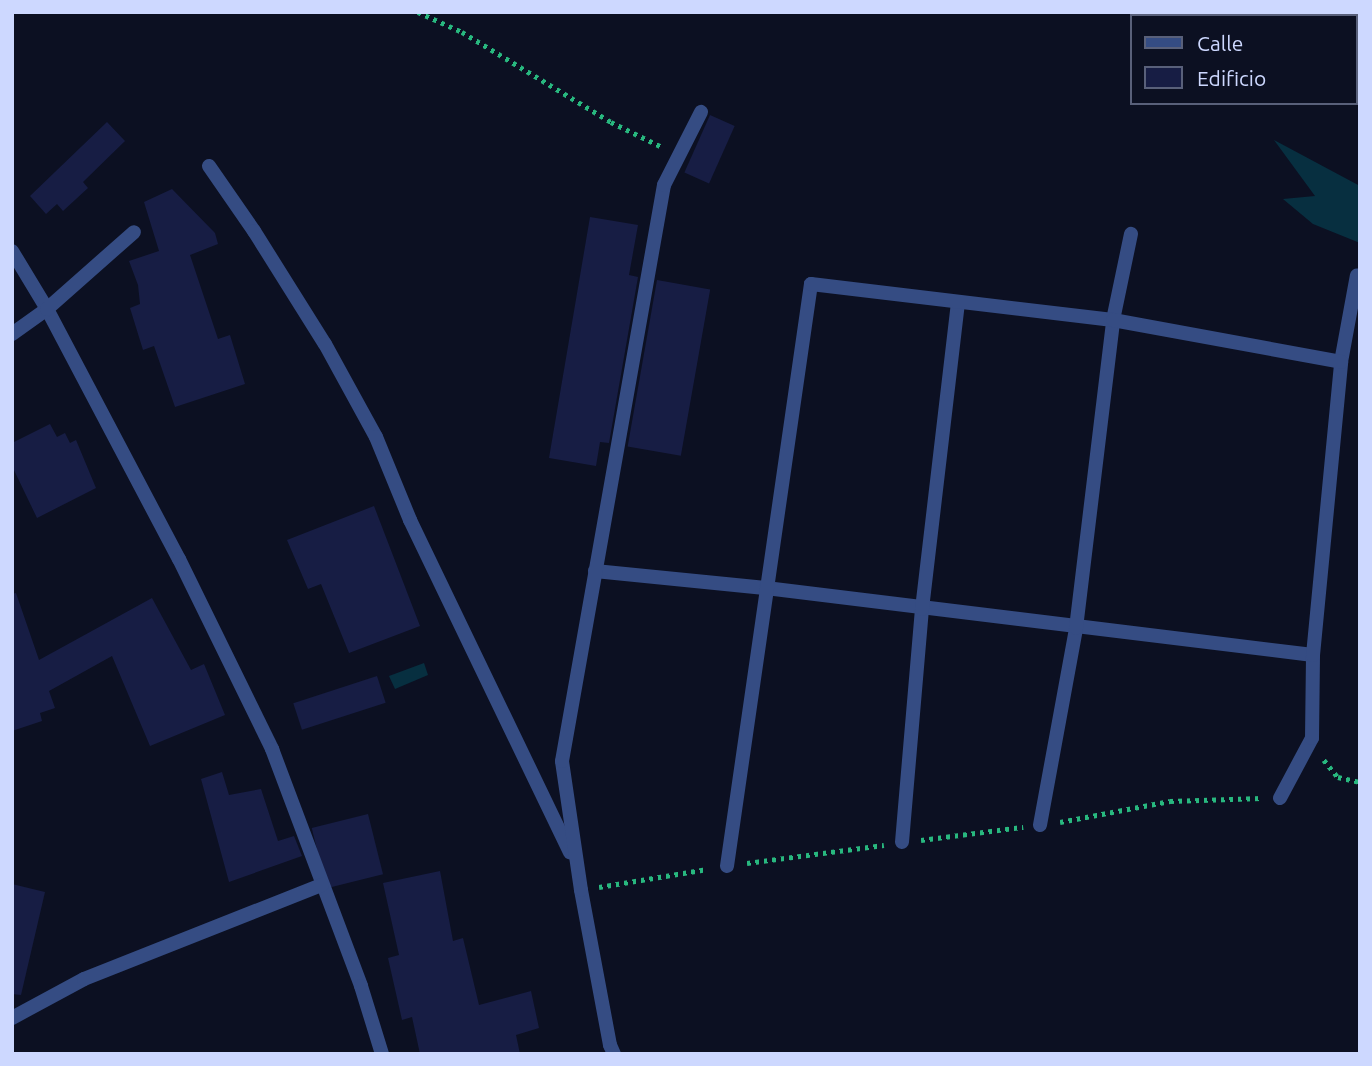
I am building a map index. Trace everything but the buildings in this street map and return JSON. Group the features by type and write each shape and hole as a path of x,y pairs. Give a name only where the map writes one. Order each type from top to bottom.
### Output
{"street":[{"path":"614,1054 610,1045 581,891 562,761 664,185 701,111"},
{"path":"209,166 325,344 376,437 410,520 577,867"},
{"path":"12,334 47,309 134,232"},
{"path":"1040,825 1076,628 1113,320 1131,234"},
{"path":"12,251 47,309 217,633 272,749 361,986 382,1054"},
{"path":"1280,798 1312,738 1313,655 1341,362 1357,275"},
{"path":"727,866 765,588 811,284 1113,320 1341,362"},
{"path":"902,842 922,609 958,303"},
{"path":"595,571 765,588 1313,655"},
{"path":"12,1018 84,979 322,885"}],"path":[{"path":"418,12 462,32 611,122 679,155"},
{"path":"1312,738 1327,766 1338,777 1360,782"},
{"path":"581,891 727,866 1040,825 1170,801 1280,798"}],"water":[{"path":"1274,140 1360,186 1360,243 1313,224 1283,199 1315,196"},
{"path":"424,663 428,675 395,689 389,676"}]}
